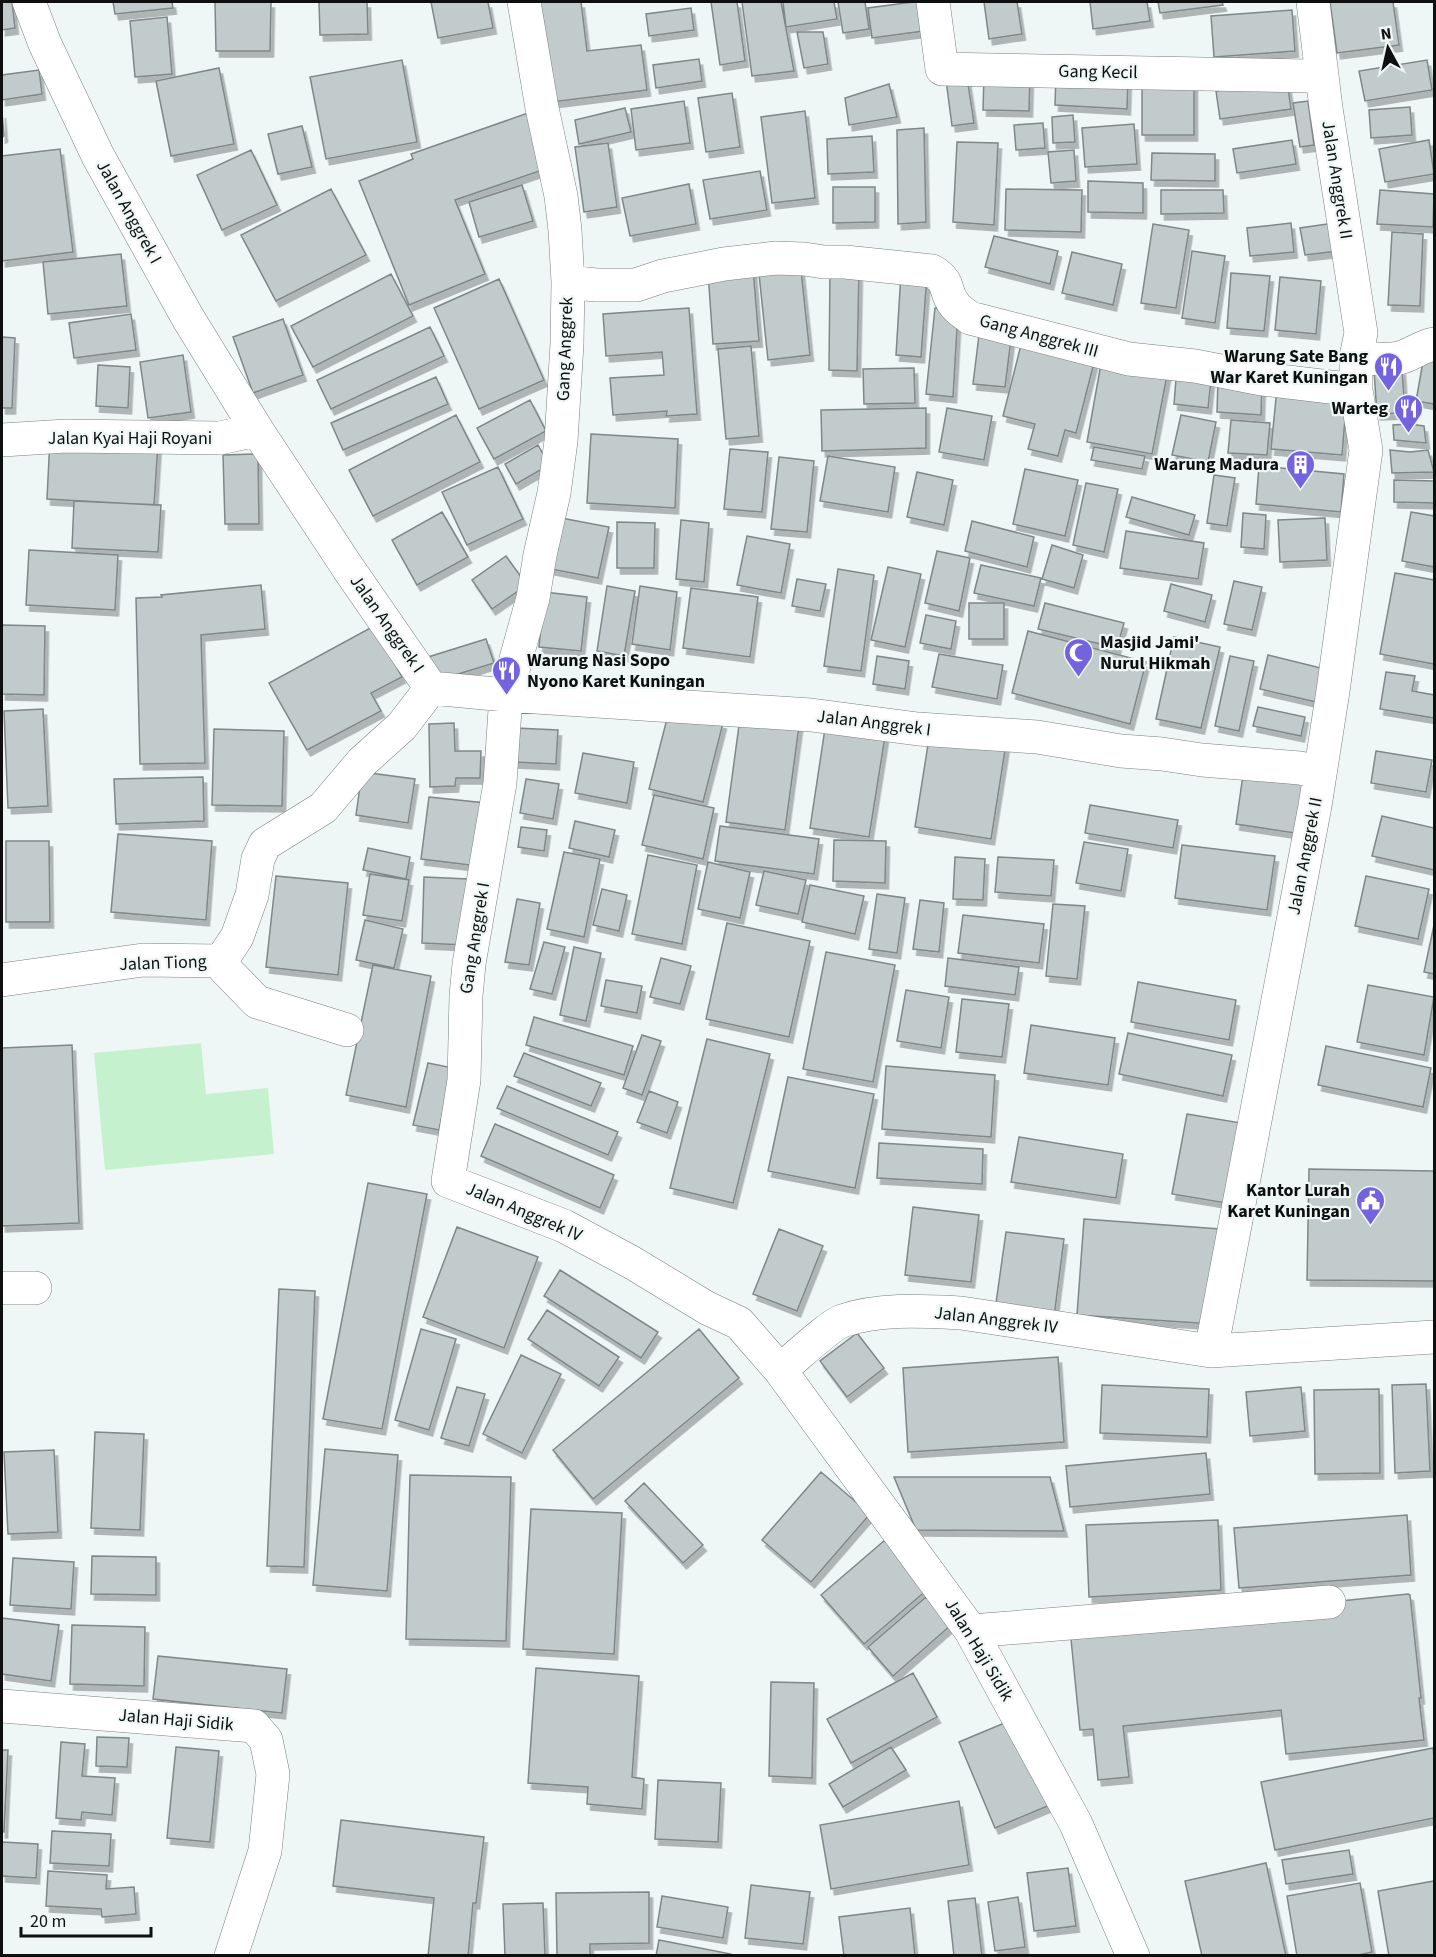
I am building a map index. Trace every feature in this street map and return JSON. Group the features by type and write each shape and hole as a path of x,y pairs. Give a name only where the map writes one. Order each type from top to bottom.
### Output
{"street":[{"name":"Gang Anggrek","path":"506,695 533,598 554,494 561,441 567,344 568,282 561,196 542,108 524,2"},
{"name":"Gang Kecil","path":"933,2 942,69 1322,75"},
{"name":"Jalan Anggrek II","path":"1211,1351 1320,773 1365,450 1356,390 1356,357 1361,333 1313,2"},
{"name":"Jalan Anggrek I","path":"30,4 98,156 188,318 257,430 431,688 811,715 918,729 1037,737 1121,751 1300,768 1320,773"},
{"name":"Gang Anggrek III","path":"568,282 636,285 663,276 724,264 776,258 932,271 942,276 953,304 970,318 1129,359 1195,366 1262,379 1356,390"},
{"path":"1356,357 1396,359 1424,346 1434,344"},
{"name":"Jalan Kyai Haji Royani","path":"2,440 66,436 220,438 257,430"},
{"name":"Jalan Tiong","path":"2,980 143,960 221,961 237,937 252,895 258,859 265,844 323,808 362,762 402,726 431,688"},
{"name":"Gang Anggrek I","path":"448,1181 464,1080 469,964 500,783 506,695"},
{"path":"221,961 224,968 257,1002 347,1030"},
{"name":"Jalan Anggrek IV","path":"448,1181 564,1226 632,1262 707,1308 739,1323 780,1370 840,1322 873,1314 922,1311 961,1313 1211,1351 1434,1337"},
{"path":"2,1288 35,1288"},
{"name":"Jalan Haji Sidik","path":"780,1370 971,1630 1076,1824 1133,1956"},
{"path":"971,1630 1329,1602"},
{"name":"Jalan Haji Sidik","path":"2,1706 254,1726 266,1740 273,1774 265,1851 231,1956"}],"green space":[{"path":"201,1043 206,1094 268,1088 274,1154 105,1170 94,1053"}],"building":[{"path":"2,2 12,2 15,28 2,30"},
{"path":"113,2 172,2 173,8 115,14"},
{"path":"215,2 271,2 270,51 216,51"},
{"path":"319,2 367,2 368,34 320,35"},
{"path":"431,2 488,2 493,28 438,38"},
{"path":"538,2 581,2 587,51 641,45 647,90 552,102"},
{"path":"711,2 737,2 745,61 720,65"},
{"path":"742,2 781,2 794,71 752,76"},
{"path":"783,2 834,2 837,19 786,27"},
{"path":"838,2 865,2 869,29 843,33"},
{"path":"927,2 931,30 872,38 868,8"},
{"path":"984,2 1017,2 1022,34 989,39"},
{"path":"1090,2 1147,2 1150,21 1093,29"},
{"path":"1158,2 1222,2 1223,5 1160,13"},
{"path":"1330,2 1393,2 1399,45 1337,53"},
{"path":"691,8 694,30 649,36 646,14"},
{"path":"1292,10 1295,51 1214,57 1211,16"},
{"path":"167,17 172,74 135,77 130,21"},
{"path":"797,32 823,32 828,64 804,68"},
{"path":"699,59 702,81 656,88 653,65"},
{"path":"402,60 417,142 326,159 310,77"},
{"path":"1427,60 1432,90 1365,101 1359,71"},
{"path":"219,68 234,144 171,156 156,81"},
{"path":"39,70 42,94 2,100 2,75"},
{"path":"984,75 1030,76 1029,111 983,110"},
{"path":"1056,75 1128,78 1127,109 1055,105"},
{"path":"967,77 974,123 952,126 946,80"},
{"path":"1194,81 1194,135 1142,135 1142,82"},
{"path":"1287,81 1291,109 1220,119 1216,91"},
{"path":"889,84 897,117 849,125 845,98"},
{"path":"732,93 740,147 706,152 698,98"},
{"path":"684,101 690,143 636,150 631,109"},
{"path":"1308,101 1314,145 1300,147 1293,103"},
{"path":"1410,107 1412,135 1371,138 1369,110"},
{"path":"625,108 631,132 579,144 575,120"},
{"path":"805,111 815,198 772,203 761,117"},
{"path":"2,112 4,136 2,137"},
{"path":"531,112 551,167 455,200 485,274 409,305 359,181 413,159 411,154"},
{"path":"1073,115 1075,142 1053,143 1052,117"},
{"path":"1043,123 1045,148 1016,150 1014,125"},
{"path":"1134,124 1137,164 1085,167 1082,128"},
{"path":"302,126 312,167 278,174 268,134"},
{"path":"924,128 926,222 898,224 897,130"},
{"path":"872,136 874,172 828,174 827,139"},
{"path":"1292,140 1296,164 1237,173 1233,149"},
{"path":"1429,140 1434,174 1385,182 1379,149"},
{"path":"957,142 998,143 994,225 953,222"},
{"path":"608,143 617,207 584,212 575,147"},
{"path":"60,149 73,252 2,261 2,156"},
{"path":"251,150 277,205 222,230 197,175"},
{"path":"1074,150 1076,181 1051,183 1048,152"},
{"path":"1152,153 1215,154 1215,181 1151,180"},
{"path":"760,171 767,210 710,219 703,180"},
{"path":"1088,181 1143,183 1143,213 1088,212"},
{"path":"689,184 696,224 630,236 622,198"},
{"path":"522,185 533,221 479,237 469,202"},
{"path":"833,187 875,187 875,222 833,223"},
{"path":"331,189 366,255 276,301 241,235"},
{"path":"1006,189 1082,190 1081,232 1005,230"},
{"path":"1161,190 1223,190 1224,213 1161,214"},
{"path":"1380,190 1434,194 1433,227 1377,224"},
{"path":"1291,223 1294,252 1250,256 1247,228"},
{"path":"1334,223 1338,251 1305,255 1300,228"},
{"path":"1153,224 1189,230 1176,308 1141,303"},
{"path":"1392,232 1423,234 1420,306 1388,305"},
{"path":"994,236 1058,251 1050,284 985,267"},
{"path":"1192,251 1225,256 1215,323 1182,318"},
{"path":"1072,252 1122,264 1113,305 1062,293"},
{"path":"121,254 127,306 48,314 43,262"},
{"path":"753,268 759,341 713,344 708,272"},
{"path":"801,270 810,355 768,360 759,274"},
{"path":"830,270 859,270 857,371 829,370"},
{"path":"901,273 927,275 921,357 896,355"},
{"path":"1231,273 1270,276 1264,331 1227,328"},
{"path":"391,274 413,316 313,367 291,326"},
{"path":"1280,277 1321,281 1316,334 1275,330"},
{"path":"499,279 544,380 479,409 434,308"},
{"path":"689,308 697,414 666,416 667,411 613,415 610,378 664,375 662,352 606,356 603,314"},
{"path":"935,308 958,311 953,397 926,394"},
{"path":"131,314 136,350 74,358 69,323"},
{"path":"283,319 303,375 253,393 233,337"},
{"path":"430,327 444,356 331,409 317,380"},
{"path":"979,335 1011,339 1005,387 973,384"},
{"path":"2,337 15,338 12,408 2,408"},
{"path":"1023,337 1096,355 1076,433 1065,430 1058,456 1028,449 1035,424 1003,416"},
{"path":"751,346 759,436 726,439 718,349"},
{"path":"183,355 191,412 148,418 140,362"},
{"path":"1424,356 1434,357 1434,404 1416,401"},
{"path":"1102,358 1168,370 1152,454 1087,442"},
{"path":"98,365 130,367 128,408 96,406"},
{"path":"1177,367 1212,371 1208,408 1174,404"},
{"path":"914,368 915,403 864,404 863,369"},
{"name":"Warung Sate Bang War Karet Kuningan","path":"1402,369 1405,413 1377,414 1374,371"},
{"path":"436,377 448,404 343,450 331,423"},
{"path":"1218,379 1262,381 1261,415 1217,412"},
{"path":"1277,388 1347,394 1342,455 1271,449"},
{"path":"530,400 546,431 494,459 477,428"},
{"path":"926,408 926,448 822,451 821,410"},
{"path":"947,408 992,416 984,460 939,452"},
{"path":"456,415 480,462 373,516 349,470"},
{"path":"1181,415 1216,422 1208,462 1172,455"},
{"path":"1231,420 1270,423 1267,455 1228,453"},
{"name":"Warteg","path":"1393,425 1424,426 1426,443 1394,440"},
{"path":"591,434 678,439 675,508 587,503"},
{"path":"50,438 158,443 154,505 47,499"},
{"path":"538,445 549,465 516,484 505,464"},
{"path":"1094,447 1145,456 1142,469 1091,460"},
{"path":"730,449 768,452 762,512 724,509"},
{"path":"1390,450 1410,452 1428,450 1434,472 1392,473"},
{"path":"258,454 259,524 225,524 223,455"},
{"path":"828,456 895,467 888,512 820,501"},
{"path":"779,457 814,461 807,532 771,529"},
{"name":"Warung Madura","path":"1259,466 1344,474 1341,512 1256,504"},
{"path":"498,467 523,519 467,545 442,492"},
{"path":"1025,469 1078,480 1065,536 1013,524"},
{"path":"917,472 953,480 944,525 907,517"},
{"path":"1214,475 1235,478 1227,526 1207,523"},
{"path":"1394,480 1434,481 1434,503 1394,502"},
{"path":"1086,483 1118,489 1104,552 1073,545"},
{"path":"1132,497 1195,515 1189,535 1126,517"},
{"path":"74,501 161,505 158,552 72,548"},
{"path":"442,512 468,557 417,585 392,540"},
{"path":"1411,512 1434,516 1434,567 1402,561"},
{"path":"1243,513 1266,515 1264,549 1241,547"},
{"path":"556,517 609,527 598,578 546,568"},
{"path":"1325,518 1327,560 1280,562 1278,520"},
{"path":"681,520 709,523 704,582 676,579"},
{"path":"972,521 1034,537 1027,567 965,551"},
{"path":"617,522 655,523 654,568 617,568"},
{"path":"1126,531 1204,543 1198,579 1120,568"},
{"path":"747,536 790,544 781,593 737,585"},
{"path":"1052,545 1083,555 1074,588 1042,579"},
{"path":"29,550 118,555 115,610 26,605"},
{"path":"937,551 970,558 959,611 925,603"},
{"path":"506,556 527,585 492,609 472,580"},
{"path":"981,565 1041,578 1034,606 974,593"},
{"path":"888,567 921,574 905,647 871,640"},
{"path":"838,569 874,575 861,671 824,666"},
{"path":"1395,573 1434,580 1434,664 1380,654"},
{"path":"797,579 826,584 820,611 792,606"},
{"path":"1234,581 1262,587 1252,630 1224,624"},
{"path":"1171,584 1212,595 1205,622 1164,611"},
{"path":"261,585 265,629 201,635 205,763 140,764 136,598"},
{"path":"607,586 635,591 624,656 597,651"},
{"path":"640,586 677,592 670,650 632,644"},
{"path":"691,588 758,597 750,657 683,648"},
{"path":"544,592 587,597 581,651 539,647"},
{"path":"969,603 1004,603 1004,639 969,639"},
{"path":"1045,603 1124,623 1117,648 1038,629"},
{"path":"926,615 956,621 951,649 920,643"},
{"path":"2,625 45,626 44,695 2,694"},
{"path":"374,626 402,677 371,693 381,711 307,750 269,683"},
{"name":"Masjid Jami' Nurul Hikmah","path":"1028,631 1146,662 1130,724 1012,693"},
{"path":"1174,637 1220,647 1201,728 1156,719"},
{"path":"486,639 494,663 442,679 428,657"},
{"path":"939,654 1003,665 997,699 932,687"},
{"path":"1268,655 1333,671 1325,704 1260,689"},
{"path":"877,656 909,661 905,689 873,684"},
{"path":"1230,656 1254,661 1239,731 1215,726"},
{"path":"1386,672 1415,676 1412,691 1434,695 1434,718 1380,709"},
{"path":"1258,707 1305,717 1301,736 1253,726"},
{"path":"43,709 48,806 8,808 4,711"},
{"path":"669,711 723,723 703,802 649,789"},
{"path":"740,718 799,726 785,830 726,822"},
{"path":"826,722 886,730 869,837 810,828"},
{"path":"454,723 455,751 481,751 480,778 456,778 455,786 430,787 429,724"},
{"path":"516,728 558,730 556,764 513,762"},
{"path":"214,729 284,731 282,806 212,805"},
{"path":"930,732 1006,744 991,839 915,827"},
{"path":"1376,751 1432,760 1426,792 1371,783"},
{"path":"583,753 634,762 627,803 575,793"},
{"path":"362,772 415,779 408,823 356,815"},
{"path":"1243,775 1303,783 1295,833 1236,824"},
{"path":"203,777 204,821 116,824 114,779"},
{"path":"526,779 559,784 553,819 520,813"},
{"path":"654,795 714,808 703,859 642,845"},
{"path":"429,797 486,803 478,866 421,859"},
{"path":"1090,805 1178,820 1173,848 1085,833"},
{"path":"1382,816 1434,828 1434,870 1372,856"},
{"path":"575,821 615,830 609,857 569,848"},
{"path":"720,826 819,839 814,874 715,861"},
{"path":"521,827 547,830 544,851 518,847"},
{"path":"118,834 212,841 206,920 111,912"},
{"path":"834,840 886,841 885,883 833,881"},
{"path":"6,841 49,841 50,922 6,922"},
{"path":"1084,842 1128,849 1121,891 1076,883"},
{"path":"1182,845 1275,856 1267,910 1175,898"},
{"path":"368,848 410,857 406,879 363,870"},
{"path":"564,852 600,859 584,937 547,929"},
{"path":"648,855 697,865 682,944 632,934"},
{"path":"955,857 985,859 983,900 953,899"},
{"path":"998,857 1054,860 1051,896 995,892"},
{"path":"708,862 750,872 740,918 698,909"},
{"path":"764,871 806,880 798,914 756,905"},
{"path":"370,874 409,880 402,921 363,915"},
{"path":"276,876 348,883 338,975 266,967"},
{"path":"1366,876 1429,889 1418,939 1355,926"},
{"path":"424,877 468,879 465,945 422,943"},
{"path":"810,885 864,896 855,934 802,922"},
{"path":"602,889 627,895 619,931 593,925"},
{"path":"877,894 905,898 897,953 869,949"},
{"path":"517,899 540,903 529,965 505,962"},
{"path":"920,900 944,903 939,952 913,949"},
{"path":"1053,904 1085,906 1077,979 1046,976"},
{"path":"963,915 1044,924 1039,963 958,953"},
{"path":"365,920 403,929 394,968 356,960"},
{"path":"727,923 810,941 789,1037 706,1019"},
{"path":"1434,925 1434,974 1424,972"},
{"path":"544,942 565,947 552,994 530,989"},
{"path":"574,947 601,953 586,1021 560,1015"},
{"path":"826,952 895,965 873,1082 803,1069"},
{"path":"661,958 691,966 680,1004 650,997"},
{"path":"948,958 1019,967 1015,995 945,986"},
{"path":"373,965 431,976 406,1107 346,1095"},
{"path":"606,980 642,986 637,1013 601,1006"},
{"path":"1138,982 1236,1000 1229,1040 1131,1022"},
{"path":"1368,985 1434,997 1424,1055 1357,1042"},
{"path":"906,990 949,997 941,1048 897,1041"},
{"path":"962,999 1009,1004 1002,1057 956,1052"},
{"path":"534,1017 633,1046 624,1075 526,1045"},
{"path":"1031,1025 1115,1038 1108,1085 1024,1073"},
{"path":"1128,1033 1232,1055 1223,1096 1119,1074"},
{"path":"642,1035 661,1041 642,1095 623,1088"},
{"path":"707,1039 770,1054 733,1203 670,1188"},
{"path":"72,1045 79,1223 2,1226 2,1048"},
{"path":"1326,1046 1431,1068 1423,1107 1318,1085"},
{"path":"524,1053 601,1083 591,1106 514,1076"},
{"path":"428,1063 453,1068 439,1130 413,1125"},
{"path":"886,1066 995,1075 991,1137 882,1129"},
{"path":"788,1077 874,1094 855,1188 768,1171"},
{"path":"507,1086 618,1132 608,1155 497,1108"},
{"path":"649,1091 678,1102 667,1133 637,1122"},
{"path":"1187,1114 1247,1124 1232,1204 1172,1194"},
{"path":"495,1124 614,1175 600,1208 481,1156"},
{"path":"1019,1137 1123,1154 1116,1198 1011,1182"},
{"path":"879,1143 983,1149 982,1184 877,1178"},
{"name":"Kantor Lurah Karet Kuningan","path":"1309,1169 1434,1171 1434,1281 1307,1280"},
{"path":"368,1183 427,1194 382,1429 323,1419"},
{"path":"913,1207 979,1215 971,1282 905,1275"},
{"path":"1084,1219 1220,1229 1213,1324 1077,1315"},
{"path":"457,1227 538,1257 504,1348 423,1317"},
{"path":"779,1229 823,1246 797,1311 753,1294"},
{"path":"1006,1232 1064,1239 1054,1317 995,1310"},
{"path":"560,1270 658,1332 641,1358 544,1296"},
{"path":"279,1289 315,1291 304,1567 267,1566"},
{"path":"547,1310 619,1357 599,1386 528,1339"},
{"path":"421,1329 456,1339 429,1430 395,1420"},
{"path":"699,1329 739,1378 593,1499 553,1450"},
{"path":"857,1333 884,1368 847,1397 820,1361"},
{"path":"521,1355 561,1374 522,1453 483,1434"},
{"path":"1058,1357 1064,1442 908,1452 903,1368"},
{"path":"1426,1384 1430,1471 1395,1473 1392,1385"},
{"path":"1102,1385 1209,1389 1207,1437 1100,1433"},
{"path":"457,1387 485,1394 469,1446 441,1438"},
{"path":"1301,1387 1305,1431 1250,1436 1246,1392"},
{"path":"1379,1389 1380,1473 1315,1474 1314,1390"},
{"path":"95,1432 144,1434 140,1530 91,1528"},
{"path":"325,1449 398,1455 387,1591 313,1585"},
{"path":"54,1450 58,1532 8,1534 4,1452"},
{"path":"1206,1453 1210,1494 1070,1507 1066,1466"},
{"path":"821,1472 870,1514 811,1582 762,1540"},
{"path":"410,1475 511,1477 506,1641 406,1639"},
{"path":"894,1477 1050,1477 1064,1531 916,1530"},
{"path":"644,1483 703,1545 683,1563 625,1501"},
{"path":"531,1509 622,1513 614,1654 523,1649"},
{"path":"1407,1515 1411,1575 1239,1588 1234,1528"},
{"path":"1218,1520 1221,1590 1089,1597 1086,1525"},
{"path":"885,1540 928,1589 864,1644 821,1595"},
{"path":"92,1556 156,1557 156,1595 91,1594"},
{"path":"13,1558 74,1562 71,1609 10,1605"},
{"path":"1410,1595 1424,1740 1286,1754 1281,1710 1123,1726 1129,1777 1098,1780 1093,1729 1080,1730 1070,1629"},
{"path":"926,1597 951,1625 893,1676 868,1647"},
{"path":"2,1618 59,1625 51,1681 2,1674"},
{"path":"72,1625 145,1627 144,1686 70,1684"},
{"path":"158,1656 287,1669 282,1713 153,1699"},
{"path":"536,1668 639,1676 632,1777 644,1779 642,1809 587,1804 588,1787 528,1783"},
{"path":"913,1673 937,1717 851,1763 827,1719"},
{"path":"771,1682 814,1683 812,1778 769,1776"},
{"path":"1014,1719 1050,1805 995,1828 959,1742"},
{"path":"97,1737 129,1738 127,1767 96,1766"},
{"path":"61,1742 85,1744 82,1776 115,1778 112,1815 82,1812 81,1820 56,1818"},
{"path":"176,1747 219,1751 210,1842 167,1838"},
{"path":"891,1747 906,1770 843,1807 829,1784"},
{"path":"1433,1748 1434,1818 1275,1850 1261,1782"},
{"path":"2,1750 8,1750 4,1832 2,1832"},
{"path":"658,1780 721,1783 718,1842 655,1839"},
{"path":"959,1801 969,1865 831,1889 820,1825"},
{"path":"341,1820 484,1837 476,1903 473,1903 468,1956 428,1956 434,1898 333,1886"},
{"path":"52,1831 111,1834 109,1866 50,1863"},
{"path":"2,1842 38,1844 36,1878 2,1876"},
{"path":"1349,1850 1353,1874 1286,1884 1282,1860"},
{"path":"1266,1863 1286,1956 1202,1956 1185,1881"},
{"path":"1068,1868 1076,1926 1034,1931 1027,1873"},
{"path":"48,1871 107,1875 106,1889 134,1887 136,1914 102,1917 101,1909 46,1906"},
{"path":"1434,1881 1434,1956 1389,1956 1378,1891"},
{"path":"1360,1883 1372,1952 1355,1956 1297,1956 1287,1896"},
{"path":"751,1885 810,1892 803,1944 745,1938"},
{"path":"649,1892 649,1943 590,1944 590,1956 557,1956 556,1893"},
{"path":"662,1896 728,1907 723,1938 657,1927"},
{"path":"1018,1897 1025,1947 995,1951 988,1902"},
{"path":"975,1898 982,1956 954,1956 948,1901"},
{"path":"543,1903 545,1956 505,1956 503,1904"},
{"path":"910,1908 915,1956 844,1956 839,1917"},
{"path":"659,1940 731,1954 731,1956 656,1956"}],"place":[{"name":"Warung Sate Bang War Karet Kuningan","path":"1389,392"},
{"name":"Warteg","path":"1409,434"},
{"name":"Warung Madura","path":"1300,490"},
{"name":"Masjid Jami' Nurul Hikmah","path":"1079,678"},
{"name":"Warung Nasi Sopo Nyono Karet Kuningan","path":"506,696"},
{"name":"Kantor Lurah Karet Kuningan","path":"1371,1226"}]}
